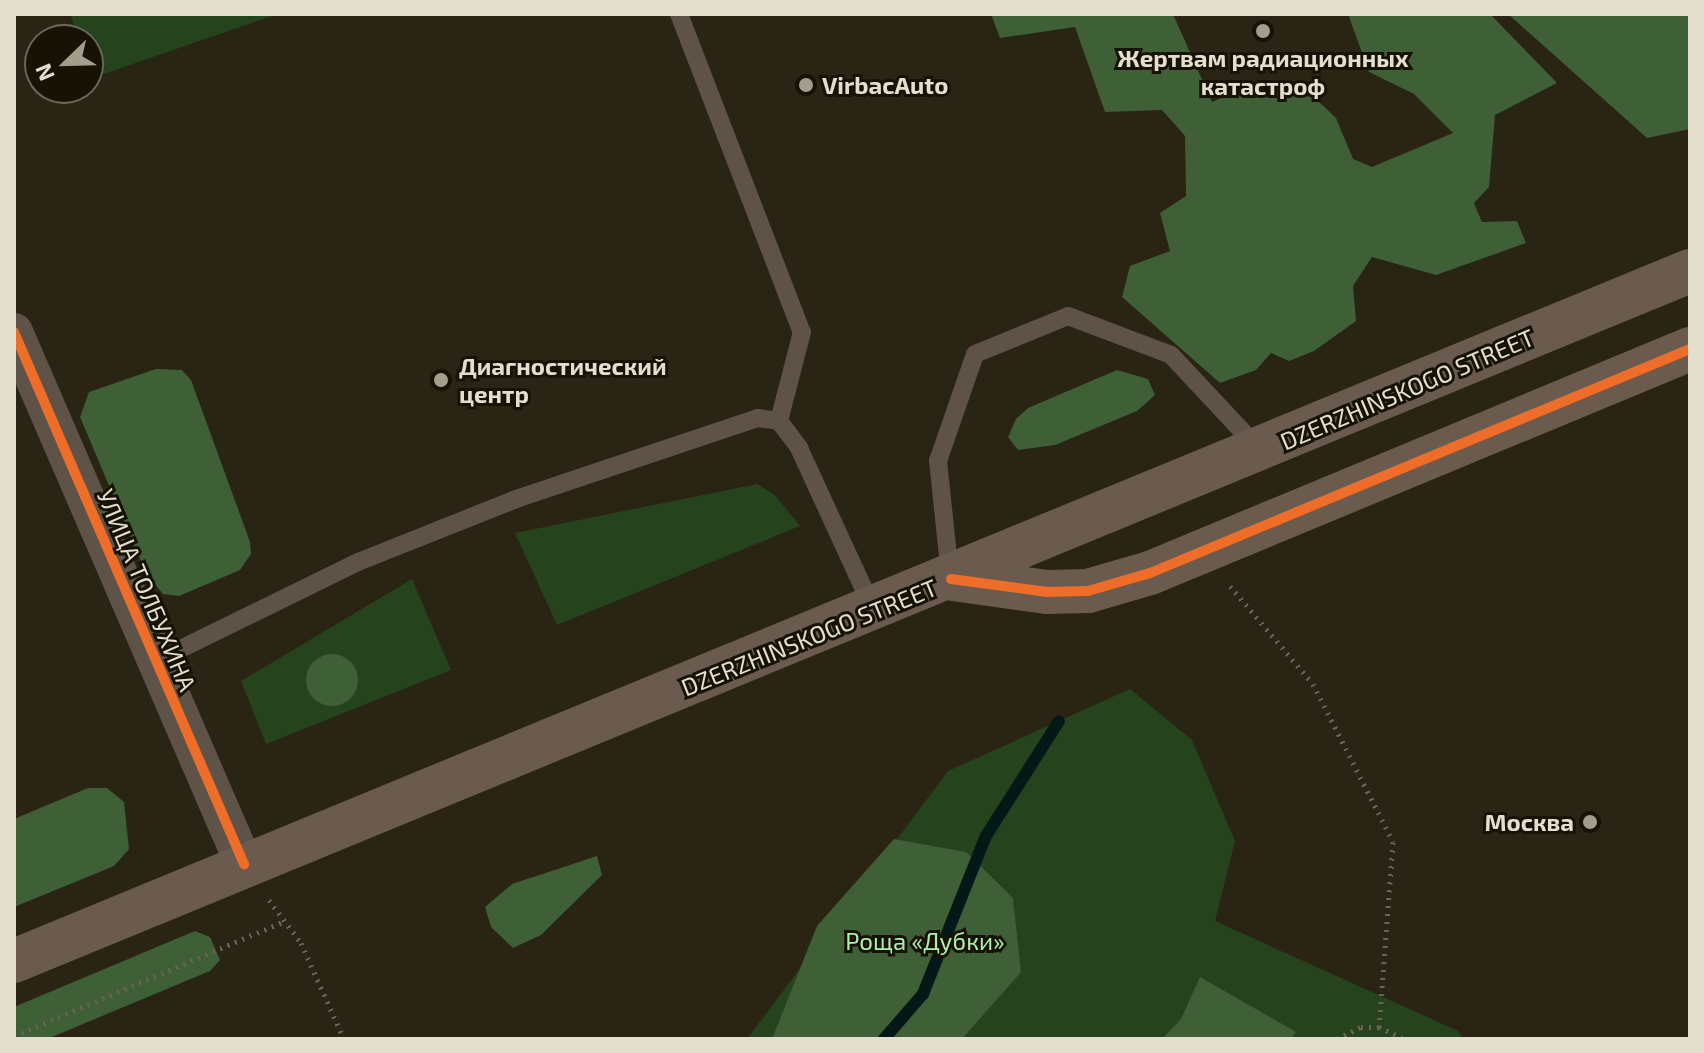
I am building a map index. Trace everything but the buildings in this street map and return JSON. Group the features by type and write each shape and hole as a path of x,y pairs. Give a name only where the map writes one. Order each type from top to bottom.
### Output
{"main road":[{"name":"DZERZHINSKOGO STREET","path":"14,961 244,864 951,579 1690,271"},
{"path":"951,579 1047,592 1088,591 1201,552 1690,349"}],"street":[{"name":"УЛИЦА ТОЛБУХИНА","path":"14,332 244,864"}],"lane":[{"path":"679,14 802,332 779,421"},
{"path":"951,579 938,461 975,354 988,348 1068,316 1171,355 1260,450"},
{"path":"779,421 799,448 873,609"},
{"path":"156,661 358,562 516,499 732,422 779,421"}],"path":[{"path":"1201,552 1313,684 1393,842 1379,1027"},
{"path":"244,864 301,943 344,1039"},
{"path":"14,1036 285,921"},
{"path":"1337,1039 1361,1027 1379,1027 1405,1039"}],"green space":[{"path":"70,14 278,14 104,74 104,24 73,24"},
{"path":"991,14 1173,14 1212,102 1243,89 1282,87 1316,99 1336,118 1353,159 1372,167 1453,133 1414,94 1369,72 1348,14 1490,14 1557,83 1495,115 1489,187 1474,203 1482,222 1517,221 1526,243 1436,275 1372,257 1353,286 1356,321 1314,351 1289,361 1271,353 1256,370 1220,383 1122,297 1130,266 1170,251 1160,213 1186,196 1185,136 1162,110 1105,112 1075,27 1000,38"},
{"path":"1508,14 1690,14 1690,129 1647,138"},
{"path":"156,369 182,370 191,380 250,542 251,554 240,570 179,596 163,594 146,573 80,417 89,392"},
{"path":"1117,370 1148,379 1155,395 1137,411 1055,445 1018,450 1008,437 1016,419 1028,408"},
{"path":"757,484 775,495 800,526 557,625 515,533"},
{"path":"412,579 451,670 266,744 241,681"},
{"path":"332,654 350,662 358,680 350,698 332,706 314,698 306,680 314,662"},
{"path":"1130,689 1192,740 1235,841 1215,921 1458,1031 1463,1039 747,1039 948,771"},
{"path":"88,788 107,788 124,802 129,849 114,866 14,907 14,819"},
{"name":"Роща «Дубки»","path":"894,839 966,852 1013,898 1021,972 962,1039 772,1039 817,926"},
{"path":"597,856 602,875 541,935 513,948 491,927 485,907 512,884"},
{"path":"195,931 210,937 220,960 210,971 47,1039 14,1039 14,1007"},
{"path":"1200,977 1296,1032 1291,1039 1162,1039 1181,1019"}],"waterway":[{"path":"884,1039 923,994 986,836 1059,721"}],"cycle path":[{"path":"14,332 244,864"},
{"path":"951,579 1047,592 1088,591 1150,573 1690,349"}],"place":[{"name":"Жертвам радиационных катастроф","path":"1263,31"},
{"name":"VirbacAuto","path":"806,85"},
{"name":"Диагностический центр","path":"441,380"},
{"name":"Москва","path":"1590,822"}]}
